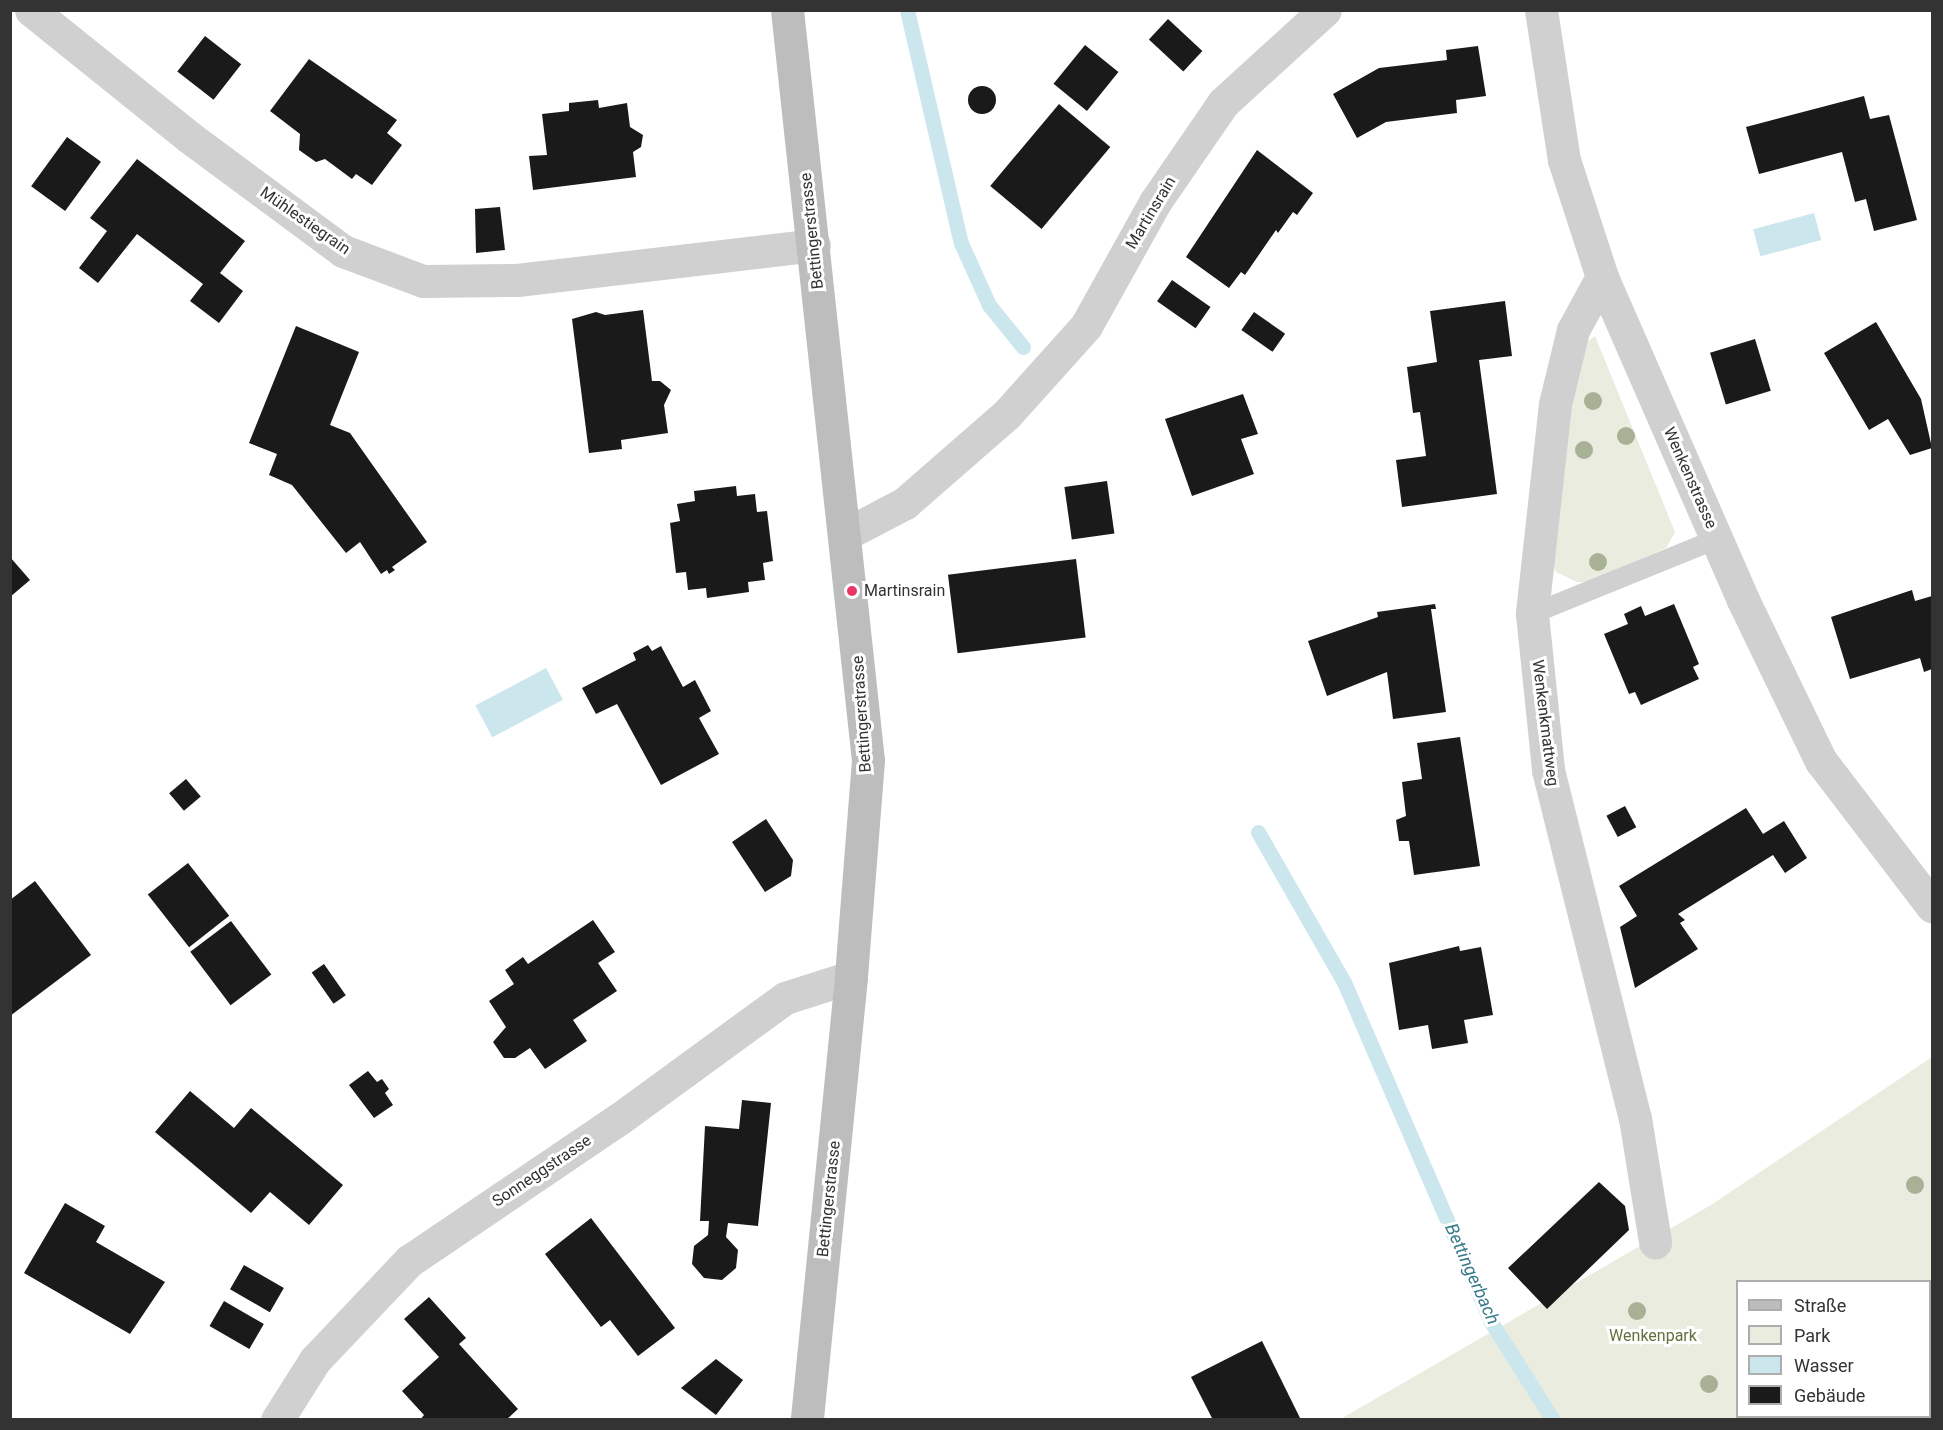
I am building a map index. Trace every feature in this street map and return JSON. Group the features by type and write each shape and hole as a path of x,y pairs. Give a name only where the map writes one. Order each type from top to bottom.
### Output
{"street":[{"name":"Mühlestiegrain","path":"31,10 189,137 343,251 423,281 517,280 814,245"},
{"name":"Bettingerstrasse","path":"787,10 846,534 868,760 851,977 807,1419"},
{"name":"Martinsrain","path":"846,534 905,504 1007,414 1086,326 1155,202 1223,103 1326,10"},
{"name":"Wenkenstrasse","path":"1541,10 1564,160 1602,277 1717,539 1821,761 1932,906"},
{"name":"Wenkenkmattweg","path":"1602,277 1573,330 1555,404 1532,614 1548,770 1635,1118 1655,1242"},
{"name":"Sonneggstrasse","path":"277,1419 315,1360 409,1261 619,1119 786,998 851,977"}],"lane":[{"path":"1532,614 1717,539"}],"green space":[{"path":"1595,336 1675,532 1666,548 1588,582 1577,582 1556,572 1551,561 1578,348"},
{"name":"Wenkenpark","path":"1932,1057 1932,1419 1339,1420 1711,1205"}],"water":[{"path":"1814,213 1821,240 1760,256 1753,229"},
{"path":"546,668 563,700 492,737 475,706"}],"building":[{"path":"1168,19 1202,51 1183,72 1149,39"},
{"path":"205,36 241,64 214,100 177,71"},
{"path":"1085,45 1118,72 1087,111 1054,84"},
{"path":"1478,46 1486,96 1456,100 1457,113 1386,122 1357,138 1333,94 1379,68 1447,60 1446,50"},
{"path":"309,59 397,120 387,133 402,145 372,185 356,174 352,179 325,159 316,162 299,150 300,134 270,111"},
{"path":"982,86 992,90 996,100 992,110 982,114 972,110 968,100 972,90"},
{"path":"1864,96 1870,119 1889,115 1917,220 1874,231 1866,199 1855,202 1842,152 1759,174 1746,127"},
{"path":"598,100 599,108 627,103 630,127 643,135 641,147 633,152 636,177 533,190 529,156 547,155 542,114 569,111 569,103"},
{"path":"1059,104 1110,147 1042,229 990,186"},
{"path":"67,137 101,162 65,211 31,186"},
{"path":"1257,150 1313,193 1297,215 1293,212 1278,233 1276,230 1245,275 1241,272 1229,288 1186,257"},
{"path":"137,159 245,241 220,273 243,291 219,323 190,301 203,284 137,234 98,283 79,268 107,231 90,218"},
{"path":"500,207 505,250 476,253 475,209"},
{"path":"1172,280 1211,307 1196,328 1157,301"},
{"path":"1505,301 1512,356 1479,360 1497,494 1402,507 1396,460 1426,456 1420,412 1413,413 1407,367 1437,362 1430,311"},
{"path":"643,310 652,381 660,381 671,390 664,405 668,433 621,440 622,449 589,453 572,319 596,312 605,315"},
{"path":"1254,312 1285,334 1273,352 1241,330"},
{"path":"1876,322 1921,399 1932,448 1910,455 1888,419 1869,430 1824,353"},
{"path":"296,326 359,352 330,425 350,433 427,542 392,567 395,570 389,574 387,570 381,574 360,542 346,553 292,485 269,475 277,454 249,443"},
{"path":"1755,339 1771,391 1726,404 1710,353"},
{"path":"1243,394 1258,434 1241,439 1254,474 1192,496 1165,419"},
{"path":"1107,481 1114,533 1072,539 1064,487"},
{"path":"736,486 737,496 755,494 757,512 767,511 773,561 763,563 765,580 748,582 749,592 707,598 706,588 688,590 686,572 676,573 670,523 680,521 677,504 695,501 694,491"},
{"path":"10,557 30,580 10,597"},
{"path":"1076,559 1086,637 958,653 948,575"},
{"path":"1912,590 1915,601 1932,596 1932,669 1924,672 1920,658 1850,679 1831,617"},
{"path":"1435,604 1436,609 1431,609 1446,712 1393,719 1387,672 1327,696 1308,641 1378,617 1377,612"},
{"path":"1674,604 1699,664 1693,667 1699,679 1641,705 1635,692 1629,694 1604,634 1628,624 1624,614 1641,606 1645,616"},
{"path":"648,645 652,651 661,646 683,687 695,680 711,711 699,718 719,754 661,785 617,704 596,714 582,688 636,660 633,653"},
{"path":"1460,737 1480,866 1414,875 1409,841 1399,841 1396,820 1406,816 1402,782 1422,779 1417,743"},
{"path":"186,779 201,797 184,811 169,793"},
{"path":"1625,806 1636,827 1618,837 1606,816"},
{"path":"1746,808 1763,834 1784,821 1807,858 1785,873 1773,855 1678,914 1685,920 1680,923 1698,949 1635,988 1620,927 1637,916 1619,886"},
{"path":"766,819 793,860 791,876 765,892 732,842"},
{"path":"188,863 229,916 189,947 148,894"},
{"path":"35,881 91,955 10,1016 10,900"},
{"path":"593,920 615,952 598,963 617,991 573,1020 587,1041 545,1069 530,1048 515,1058 504,1058 493,1042 506,1027 489,1001 514,984 505,970 523,957 528,964"},
{"path":"231,921 271,975 231,1005 190,952"},
{"path":"1459,946 1460,951 1481,947 1493,1015 1464,1020 1468,1043 1432,1049 1428,1025 1399,1030 1389,963"},
{"path":"324,964 346,995 334,1004 312,973"},
{"path":"368,1071 377,1082 382,1079 389,1089 385,1093 393,1105 374,1118 349,1085"},
{"path":"190,1091 234,1128 251,1108 343,1185 309,1225 270,1192 251,1213 155,1132"},
{"path":"742,1100 771,1103 758,1226 728,1223 726,1237 738,1250 736,1268 722,1280 704,1278 692,1264 694,1246 708,1235 709,1221 700,1221 705,1126 739,1129"},
{"path":"1599,1182 1625,1206 1629,1230 1547,1309 1508,1268"},
{"path":"65,1203 105,1226 96,1242 165,1282 130,1334 24,1273"},
{"path":"591,1218 675,1328 638,1356 610,1320 601,1327 545,1254"},
{"path":"244,1265 284,1288 270,1312 230,1289"},
{"path":"429,1297 466,1338 459,1344 518,1409 506,1420 420,1420 424,1415 402,1391 439,1357 404,1319"},
{"path":"224,1301 264,1324 249,1349 210,1326"},
{"path":"1262,1341 1301,1420 1213,1420 1191,1377"},
{"path":"716,1359 743,1380 716,1415 681,1388"}],"waterway":[{"path":"907,10 961,243 989,305 1023,347"},
{"name":"Bettingerbach","path":"1258,832 1344,982 1491,1322 1553,1420"}],"place":[{"name":"Martinsrain","path":"852,591"}]}
